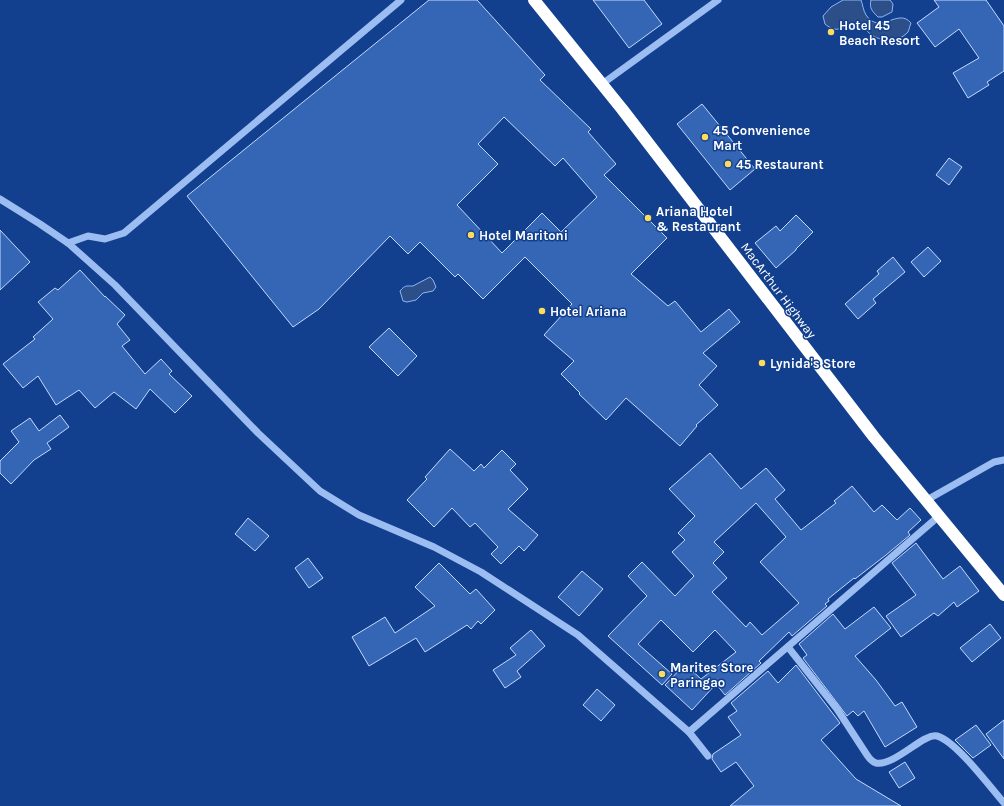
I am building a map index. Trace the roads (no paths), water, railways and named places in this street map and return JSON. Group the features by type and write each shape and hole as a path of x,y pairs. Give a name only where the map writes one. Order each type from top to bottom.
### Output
{"highway":[{"name":"MacArthur Highway","path":"534,0 602,84 869,431 925,501 1004,595"}],"street":[{"path":"68,243 88,236 105,239 124,233 401,0"},
{"path":"602,84 718,0"},
{"path":"0,199 68,243 115,285 258,433 320,491 359,515 434,547 481,572 578,635 689,732 708,756"},
{"path":"925,501 994,462 1004,460"},
{"path":"689,732 938,516"},
{"path":"788,646 837,708 872,761 877,763 889,761 916,744 932,736 937,736 948,741 968,760 1004,803"}],"water":[{"path":"843,0 861,0 866,15 871,21 877,23 883,23 900,18 906,19 911,23 908,32 904,36 894,40 884,40 874,37 858,24 852,24 840,29 833,29 825,24 823,16 831,7"},
{"path":"871,0 890,0 893,4 892,12 882,17 878,17 870,5"},
{"path":"430,277 436,287 433,291 423,293 416,300 407,302 403,301 400,291 404,287 413,286"}],"place":[{"name":"Hotel 45 Beach Resort","path":"831,32"},
{"name":"45 Convenience Mart","path":"705,137"},
{"name":"45 Restaurant","path":"728,164"},
{"name":"Ariana Hotel & Restaurant","path":"648,218"},
{"name":"Hotel Maritoni","path":"471,235"},
{"name":"Hotel Ariana","path":"542,311"},
{"name":"Lynida's Store","path":"762,363"},
{"name":"Marites Store Paringao","path":"662,674"}]}
